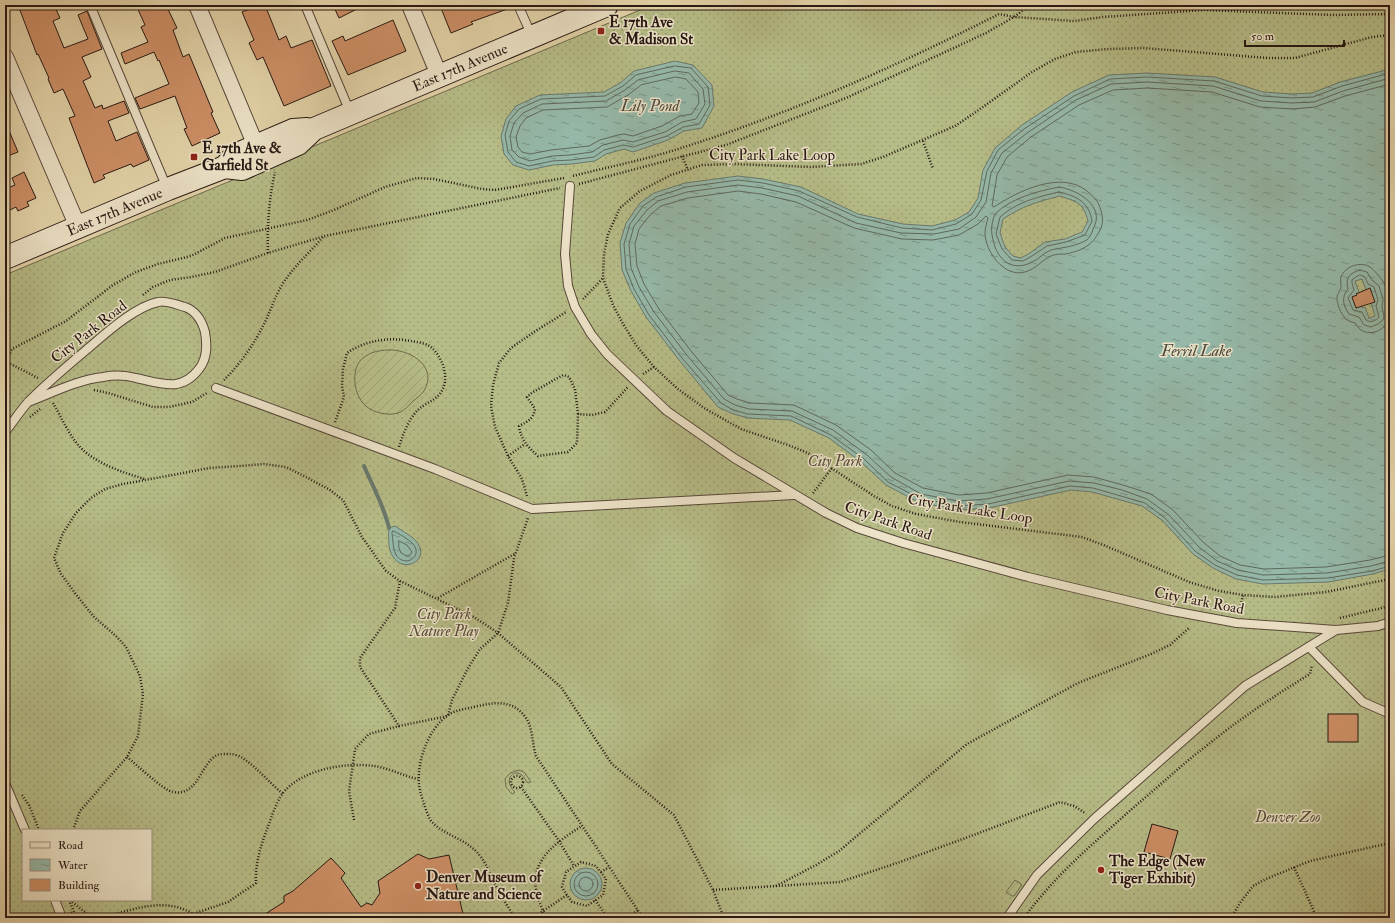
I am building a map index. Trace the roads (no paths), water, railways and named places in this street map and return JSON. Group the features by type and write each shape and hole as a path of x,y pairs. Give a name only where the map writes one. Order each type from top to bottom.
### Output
{"main road":[{"name":"East 17th Avenue","path":"5,258 168,189 225,167 242,169 298,144 314,129 607,5"},
{"name":"East 17th Avenue","path":"225,167 236,154 294,130 314,129"}],"street":[{"path":"197,5 256,146"},
{"path":"410,5 439,75"},
{"path":"5,57 78,227"}],"lane":[{"path":"90,5 168,189"},
{"path":"305,5 350,113"},
{"path":"518,5 532,36"},
{"name":"City Park Road","path":"570,186 565,254 568,286 575,307 591,334 607,354 667,411 734,458 826,513 857,528 903,543 1036,579 1167,610 1237,624 1336,630 1378,626 1390,622"},
{"name":"City Park Road","path":"5,432 28,402 52,379 102,337 137,311 159,302 174,304 189,309 200,318 206,338 207,351 202,366 195,375 180,384 164,385 118,375 101,377 78,382 28,402"},
{"path":"216,388 435,469 532,509 794,495"},
{"name":"City Park Road","path":"1008,918 1037,875 1094,819 1245,686 1336,630"},
{"path":"1309,647 1363,702 1388,713 1390,712"},
{"path":"5,783 25,829"},
{"path":"55,901 62,918"}],"water":[{"name":"Lily Pond","path":"675,61 693,65 712,85 714,106 702,128 684,131 668,140 633,152 624,149 606,154 595,161 553,165 529,170 513,165 504,154 501,136 506,119 516,106 540,95 604,92 620,83 634,71"},
{"name":"Ferril Lake","path":"1390,69 1390,569 1373,574 1328,582 1263,584 1236,579 1213,568 1193,554 1163,521 1142,506 1092,492 1071,490 989,508 958,510 918,502 886,485 861,462 829,438 790,420 747,418 718,407 646,317 631,291 622,270 620,243 626,223 640,203 654,193 685,183 738,176 763,179 801,187 858,214 903,224 932,226 955,220 969,212 978,198 983,170 995,148 1022,125 1072,92 1109,75 1147,73 1215,77 1263,92 1292,94 1312,93 1340,82","holes":["1060,196 1075,202 1084,210 1088,221 1082,232 1065,239 1045,242 1021,258 1013,256 1005,247 1000,233 1003,219 1030,205","1362,279 1366,290 1375,302 1371,303 1375,316 1369,318 1365,307 1362,308 1361,306 1356,308 1352,297 1357,295 1356,294 1359,292 1355,281"]},
{"path":"395,526 413,538 419,546 421,553 418,559 413,563 406,565 399,563 393,557 389,546 389,528"},
{"path":"586,868 595,871 599,875 602,884 599,893 595,897 586,900 577,897 573,893 570,884 573,875 577,871"}],"waterway":[{"path":"364,466 381,504 389,528"}],"place":[{"name":"E 17th Ave & Madison St","path":"601,31"},
{"name":"E 17th Ave & Garfield St","path":"194,157"},
{"name":"The Edge (New Tiger Exhibit)","path":"1101,870"},
{"name":"Denver Museum of Nature and Science","path":"418,886"}],"park label":[{"name":"City Park","path":"835,461"},
{"name":"City Park Nature Play","path":"444,622"},
{"name":"Denver Zoo","path":"1288,817"}]}
